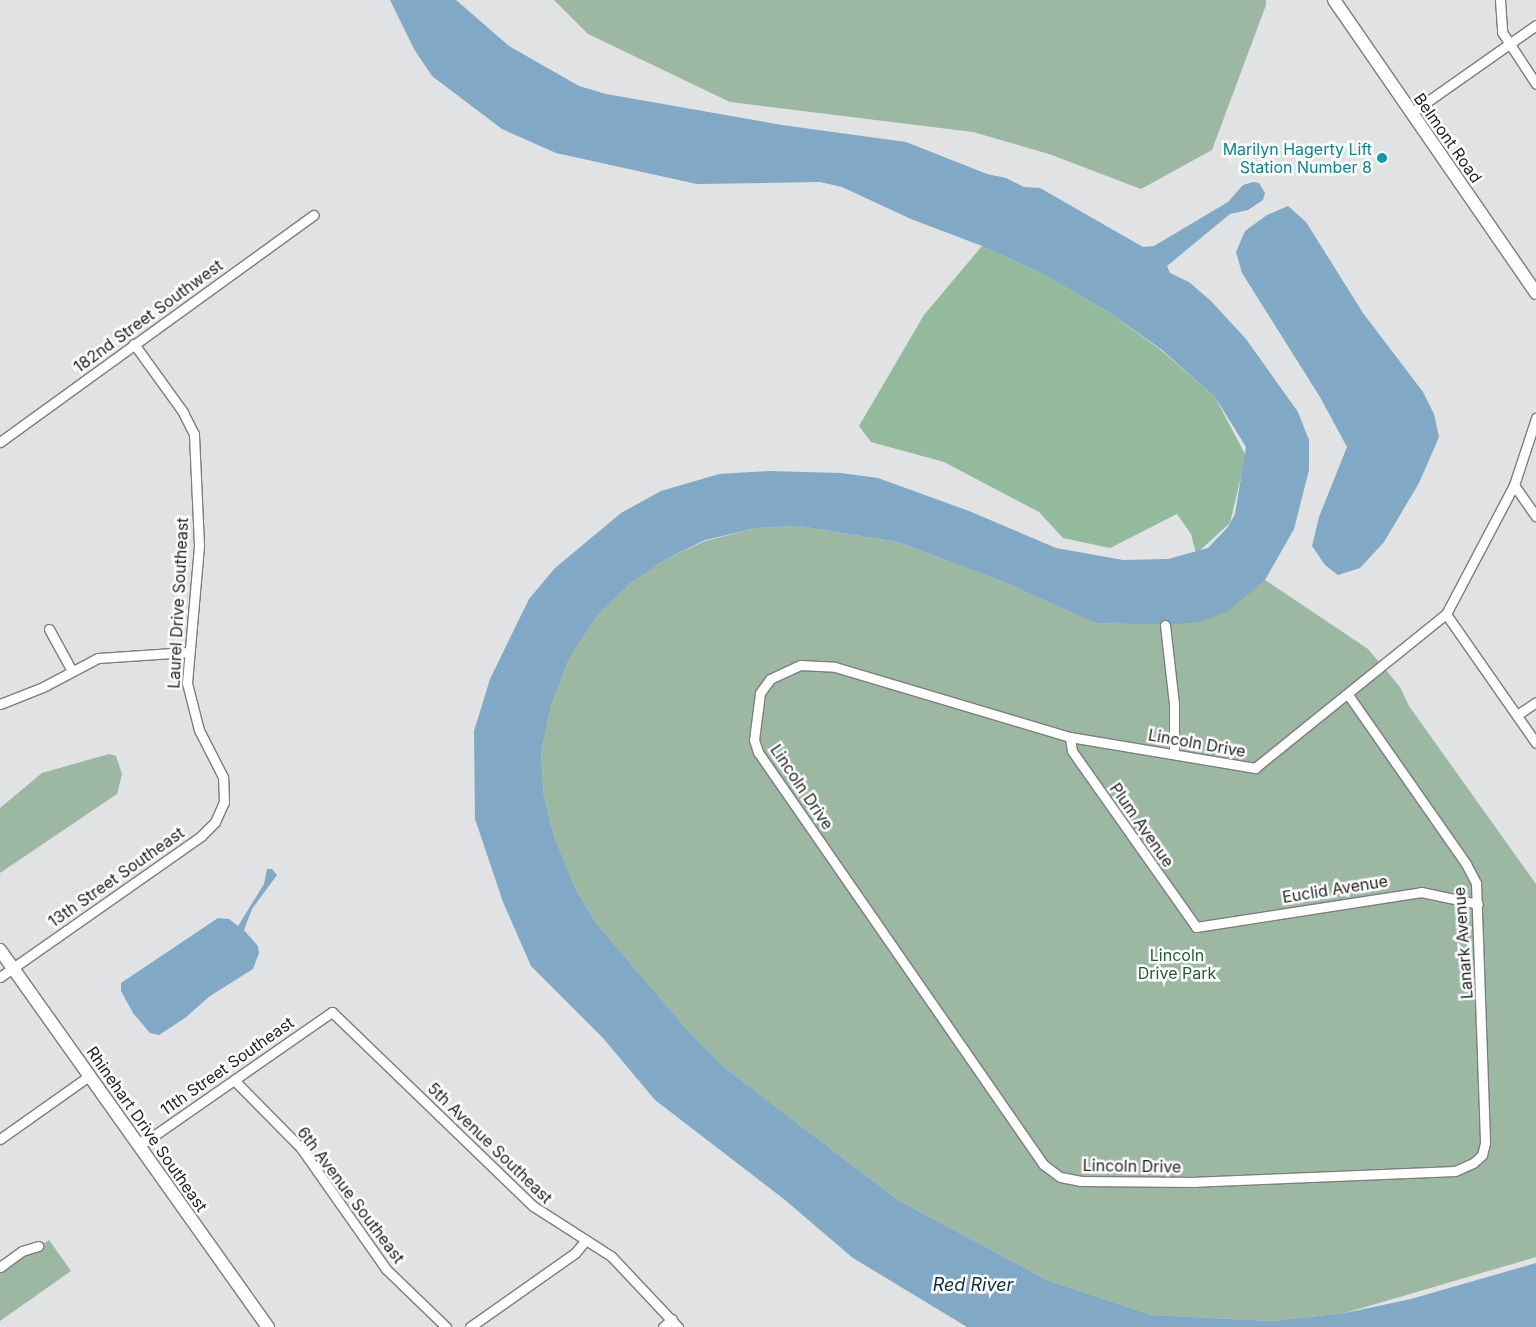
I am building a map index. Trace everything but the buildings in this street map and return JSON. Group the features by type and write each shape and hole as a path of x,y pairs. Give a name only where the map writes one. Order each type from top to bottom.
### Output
{"street":[{"name":"Belmont Road","path":"1334,0 1536,293"},
{"path":"1500,0 1502,32 1509,46 1536,84"},
{"path":"1412,113 1536,25"},
{"name":"182nd Street Southwest","path":"0,442 314,214"},
{"name":"Laurel Drive Southeast","path":"134,344 183,412 194,434 199,545 188,652 187,683 192,712 225,785"},
{"name":"Lincoln Drive","path":"1473,1163 1454,1171 1426,1174 1196,1182 1081,1181 1060,1177 1043,1164 758,752 754,740 760,693 770,679 800,665 835,667 1070,737 1255,768 1348,696 1446,614 1514,485 1536,418"},
{"path":"1514,485 1536,516"},
{"path":"1446,614 1536,743"},
{"path":"1165,625 1174,704 1174,754"},
{"path":"49,628 72,670"},
{"path":"0,704 43,687 72,670 98,658 188,652"},
{"name":"Lanark Avenue","path":"1348,696 1466,864 1476,883 1485,1143 1482,1155 1473,1163"},
{"path":"1517,716 1536,702"},
{"name":"Plum Avenue","path":"1070,737 1072,751 1196,927"},
{"name":"13th Street Southeast","path":"0,977 208,830 221,811 225,785"},
{"name":"Euclid Avenue","path":"1196,927 1421,892 1478,904"},
{"name":"Rhinehart Drive Southeast","path":"0,950 268,1327"},
{"name":"11th Street Southeast","path":"139,1146 332,1012"},
{"name":"5th Avenue Southeast","path":"332,1012 533,1206 611,1256 678,1327"},
{"path":"0,1140 89,1076"},
{"name":"6th Avenue Southeast","path":"234,1080 301,1148 386,1269 446,1327"},
{"path":"470,1327 575,1253 586,1240"},
{"path":"0,1267 22,1251 38,1246"},
{"path":"663,1327 672,1320"}],"green space":[{"path":"554,0 1266,0 1266,5 1212,150 1141,189 1049,154 973,132 730,102 588,34"},
{"path":"982,246 1043,274 1107,311 1162,351 1215,397 1246,456 1230,523 1196,554 1191,534 1177,514 1110,548 1063,538 1039,512 944,462 871,442 859,426 924,315"},
{"name":"Lincoln Drive Park","path":"799,526 898,542 1006,583 1097,623 1165,625 1265,580 1368,649 1400,687 1409,706 1536,884 1536,1257 1345,1313 1273,1321 1152,1315 1047,1280 898,1200 725,1068 689,1032 597,924 577,892 554,836 544,797 541,753 551,706 569,659 597,616 631,583 668,558 705,541 757,528"},
{"path":"109,754 116,756 122,774 117,794 0,873 0,808 42,773"},
{"path":"49,1240 71,1271 0,1321 0,1273"}],"water":[{"name":"Red River","path":"390,0 456,0 509,46 579,86 606,94 782,125 906,142 987,174 1006,178 1024,187 1040,188 1143,247 1154,246 1228,202 1243,185 1253,182 1259,183 1265,193 1263,200 1248,210 1230,214 1167,266 1170,273 1189,282 1211,301 1246,339 1298,412 1309,440 1309,470 1294,529 1265,580 1227,612 1199,622 1165,625 1096,623 1006,583 898,542 799,526 757,528 705,540 668,558 631,583 597,616 569,659 551,706 541,753 544,797 554,836 577,892 597,924 689,1032 725,1068 898,1200 1047,1280 1152,1315 1273,1321 1345,1313 1411,1299 1536,1263 1536,1327 967,1327 853,1258 785,1200 655,1100 603,1038 531,966 503,902 475,819 474,731 490,679 529,599 555,568 621,513 661,491 719,474 769,471 841,473 878,478 969,511 1056,548 1123,560 1168,559 1208,548 1228,527 1235,514 1246,447 1215,397 1162,350 1107,311 1043,274 982,246 911,219 842,187 820,182 697,184 556,153 502,129 432,76 414,49"},
{"path":"1288,206 1306,222 1363,313 1423,392 1434,414 1439,437 1419,483 1384,542 1360,568 1338,575 1325,565 1312,546 1319,517 1347,447 1320,397 1242,273 1236,252 1245,231 1267,215"},
{"path":"267,869 272,869 277,875 252,909 244,930 258,946 259,953 253,969 210,996 185,1018 159,1035 150,1033 133,1013 121,991 121,983 218,918 229,919 238,926 264,884"}],"place":[{"name":"Marilyn Hagerty Lift Station Number 8","path":"1382,158"}]}
